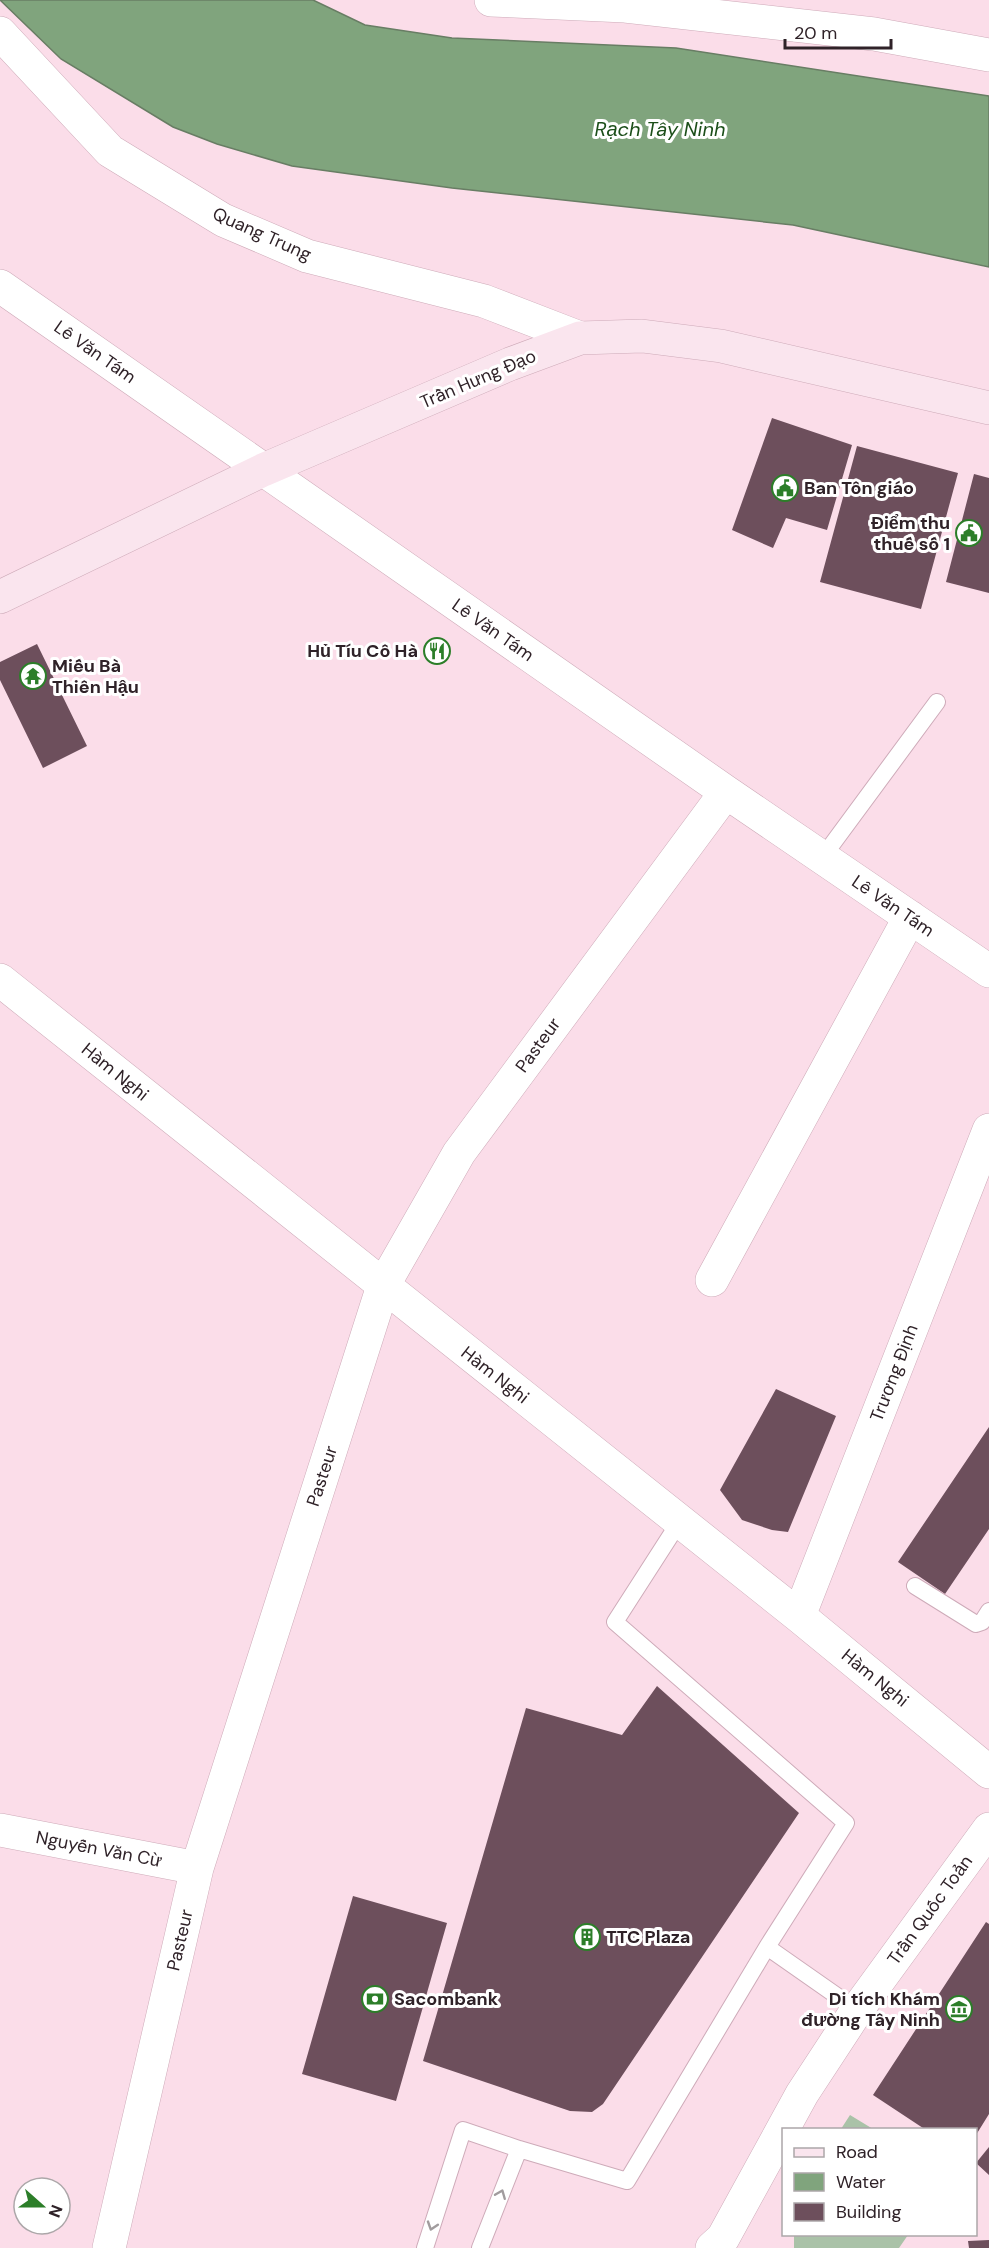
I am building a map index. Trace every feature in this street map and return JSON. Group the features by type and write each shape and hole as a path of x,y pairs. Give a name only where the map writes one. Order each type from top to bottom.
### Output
{"street":[{"path":"491,0 625,6 874,34 989,55"},
{"name":"Quang Trung","path":"0,33 110,150 223,220 307,256 484,302 580,338"},
{"name":"Lê Văn Tám","path":"0,286 726,792 989,971"},
{"name":"Trần Hưng Đạo","path":"0,597 264,471 510,364 580,338 642,336 721,346 989,408"},
{"name":"Pasteur","path":"109,2248 197,1868 383,1286 459,1153 726,792"},
{"path":"712,1280 910,917"},
{"name":"Hàm Nghi","path":"0,980 799,1616 989,1772"},
{"name":"Trương Định","path":"799,1616 989,1130"},
{"name":"Trần Quốc Toản","path":"783,2128 802,2094 856,2010 989,1829"},
{"name":"Nguyễn Văn Cừ","path":"0,1830 197,1868"},
{"name":"Trần Quốc Toản","path":"719,2245 782,2130"}],"lane":[{"path":"822,858 937,702"},
{"path":"425,2248 463,2130 627,2181 767,1947 846,1823 615,1622 680,1521"},
{"path":"915,1586 976,1624 982,1622 989,1611"},
{"path":"767,1947 856,2010"},
{"path":"480,2248 519,2149"}],"shaded area":[{"path":"850,2115 871,2128 842,2128"},
{"path":"794,2236 907,2236 899,2248 794,2248"}],"water":[{"name":"Rạch Tây Ninh","path":"0,0 313,0 365,25 452,38 676,48 989,96 989,267 793,225 452,188 292,166 217,144 173,127 61,59"}],"building":[{"path":"772,418 852,445 827,530 786,518 773,548 732,530"},
{"path":"857,446 958,473 921,609 820,582"},
{"path":"974,474 989,478 989,593 946,582"},
{"path":"37,644 87,746 43,768 0,680 0,662"},
{"path":"776,1389 836,1416 788,1532 772,1530 742,1520 720,1490"},
{"path":"989,1427 989,1529 945,1594 898,1562"},
{"name":"TTC Plaza","path":"657,1686 799,1813 603,2104 592,2112 570,2111 423,2061 526,1708 622,1735"},
{"name":"Sacombank","path":"353,1896 447,1923 396,2101 302,2074"},
{"name":"Di tích Khám đường Tây Ninh","path":"986,1922 989,1924 989,2114 977,2133 977,2128 923,2128 873,2095"},
{"path":"989,2147 989,2175 977,2162"},
{"path":"989,2240 989,2248 969,2248 968,2241"}],"place":[{"name":"Ban Tôn giáo","path":"785,488"},
{"name":"Điểm thu thuế số 1","path":"969,533"},
{"name":"Hủ Tíu Cô Hà","path":"437,651"},
{"name":"Miếu Bà Thiên Hậu","path":"33,676"},
{"name":"TTC Plaza","path":"587,1937"},
{"name":"Sacombank","path":"375,1999"},
{"name":"Di tích Khám đường Tây Ninh","path":"959,2009"}]}
